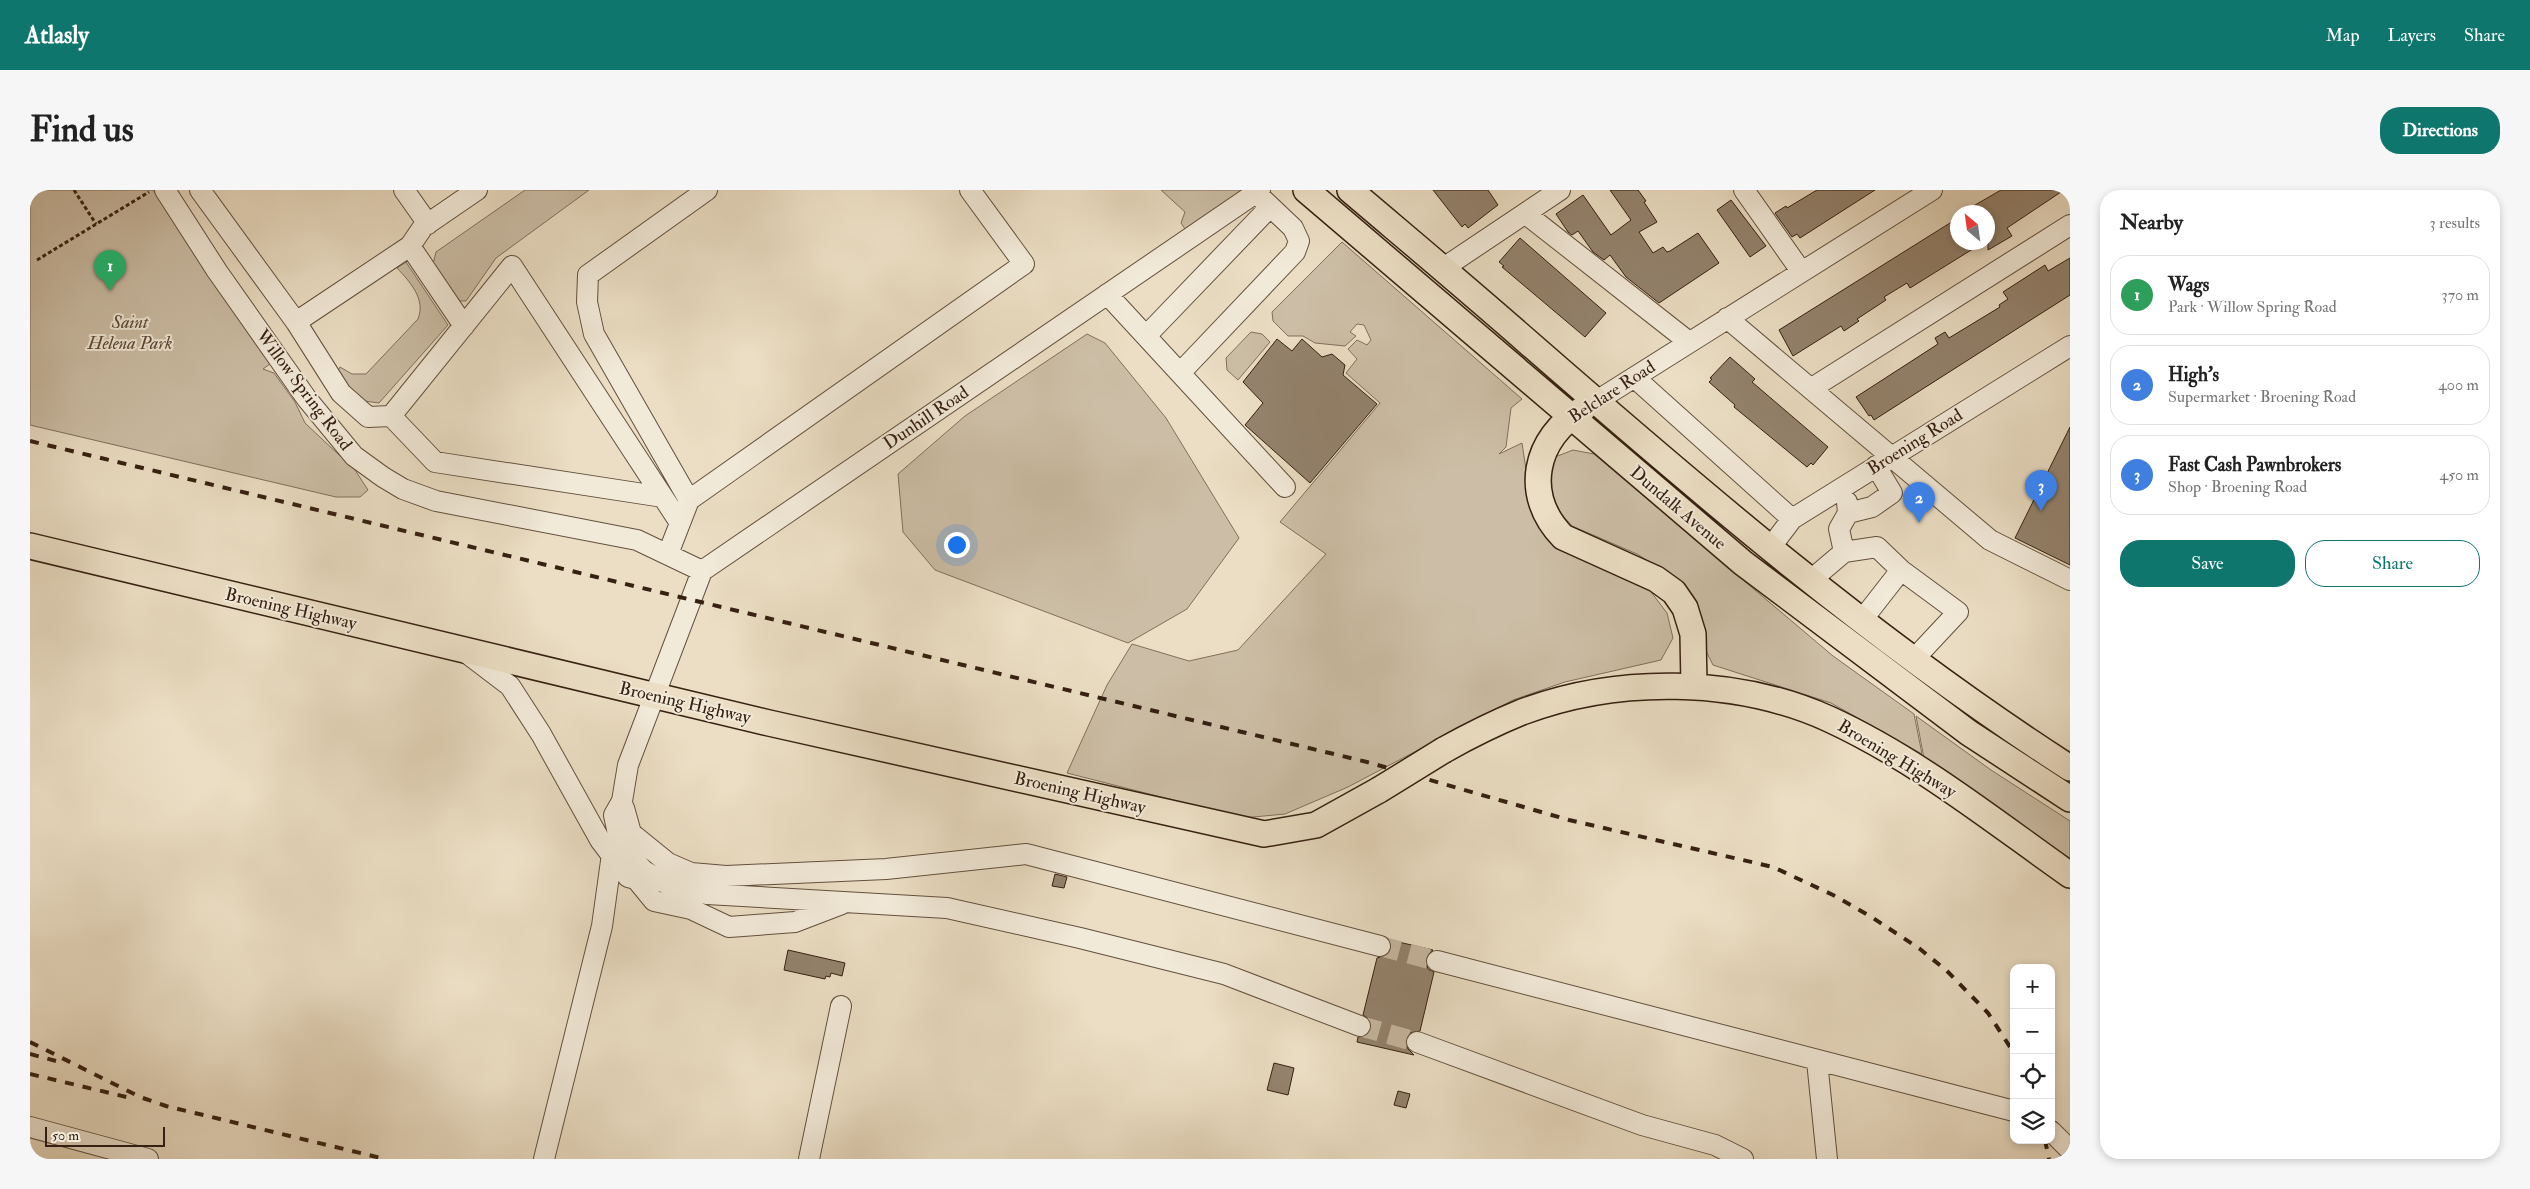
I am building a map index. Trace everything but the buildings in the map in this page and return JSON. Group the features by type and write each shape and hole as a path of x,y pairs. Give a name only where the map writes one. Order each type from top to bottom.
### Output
{"main road":[{"name":"Dundalk Avenue","path":"1306,190 1743,563 1899,682 1969,732 2070,799"},
{"name":"Dundalk Avenue","path":"1350,190 1595,402 1770,548 1914,659 2070,768"},
{"name":"Belclare Road","path":"1595,402 1570,417 1550,439 1539,461 1539,486 1543,507 1552,526 1563,537 1656,579 1674,592 1685,608 1693,634 1694,685"},
{"name":"Broening Highway","path":"30,546 656,696 1264,834 1316,825 1444,750 1507,718 1557,701 1634,688 1694,685 1748,693 1827,718 1879,745 1932,777 2070,875"},
{"path":"1899,682 1914,659"}],"street":[{"path":"200,190 296,322 341,393 368,416 391,416 435,462 663,497"},
{"path":"404,190 428,224"},
{"path":"296,322 410,246 428,224 476,190"},
{"path":"690,500 594,334 587,302 588,275 707,190"},
{"path":"668,554 690,500 1024,264 970,190"},
{"path":"1442,269 1560,190"},
{"path":"1744,190 1801,272"},
{"name":"Belclare Road","path":"1595,402 1932,190"},
{"path":"1180,373 1295,252 1299,241 1293,228 1270,207 1258,192"},
{"name":"Dunhill Road","path":"702,571 1258,192"},
{"name":"Willow Spring Road","path":"160,193 307,399 354,456 361,461 403,489 436,501 637,540 702,571"},
{"path":"1146,336 1270,207"},
{"path":"1526,214 1689,342"},
{"path":"1812,388 2070,225"},
{"path":"410,246 464,326"},
{"path":"391,416 512,266 680,523"},
{"path":"1108,294 1285,488"},
{"path":"1727,318 1812,388 1884,461 1990,540 2070,580"},
{"name":"Broening Road","path":"1770,548 1792,519 2070,346"},
{"path":"1634,378 1792,519"},
{"path":"1848,514 1872,507 1892,492 1884,461"},
{"path":"1841,488 1847,504 1848,514 1839,529 1844,552"},
{"path":"1811,580 1844,552 1877,547 1901,570 1958,612 1914,659"},
{"path":"1862,620 1901,570"},
{"path":"702,571 656,696 628,765 622,801 614,815 621,844 636,879 654,901 690,909 729,927 796,922 849,901"},
{"path":"463,650 510,686 536,726 600,840 621,844 668,862 691,874 726,876 886,869 1026,854 1380,946"},
{"path":"621,844 643,870 665,883 707,894 947,908 1080,938 1224,974 1360,1026"},
{"path":"544,1159 621,844"},
{"path":"1437,961 2010,1110"},
{"path":"809,1159 841,1006"},
{"path":"1417,1042 1642,1126 1715,1145 1743,1159"},
{"path":"1817,1061 1827,1159"},
{"path":"30,1127 148,1159"},
{"path":"2055,1135 2070,1150"}],"path":[{"path":"74,190 96,224"},
{"path":"37,260 151,190 160,193"}],"green space":[{"name":"Saint Helena Park","path":"30,190 153,190 270,364 263,369 274,373 295,402 305,423 355,470 368,490 360,497 336,497 30,425"},
{"path":"525,190 589,190 496,258 466,301 460,301 442,280 433,264 436,252"},
{"path":"1161,190 1243,190 1185,229 1181,223 1185,212"},
{"path":"1342,242 1522,399 1511,408 1506,447 1499,454 1522,443 1533,516 1545,531 1648,588 1667,613 1673,638 1661,660 1565,682 1513,700 1348,787 1285,814 1243,818 1067,773 1107,685 1132,644 1189,661 1238,650 1326,554 1280,522 1380,403 1346,373 1357,359 1348,349 1357,340 1367,345 1371,340 1364,325 1357,324 1350,332 1356,336 1345,346 1315,343 1303,336 1288,336 1273,321 1272,312"},
{"path":"406,262 448,325 379,403 357,400 338,371 340,367 352,374 366,374 418,319 420,305 418,298 411,285 397,268"},
{"path":"1251,332 1262,334 1270,342 1238,380 1227,370 1226,358"},
{"path":"1087,334 1105,343 1166,418 1239,538 1187,609 1128,643 935,570 903,532 898,474 965,416"},
{"path":"1573,450 1594,454 1833,656 1914,714 1922,754 1831,703 1713,665 1667,573 1637,554 1572,526 1556,508 1546,480 1555,457"},
{"path":"1916,716 1991,770 2070,821 2070,862 1924,758"}],"tunnel":[{"path":"1380,946 1437,961"},
{"path":"1360,1026 1417,1042"}],"railway":[{"path":"30,441 1367,762 1569,820 1773,867 1833,895 1870,916 1920,949 1947,971 1988,1013 2010,1047"},
{"path":"30,1042 140,1097 166,1106 385,1159"},
{"path":"30,1054 56,1061"},
{"path":"30,1074 135,1099"},
{"path":"2046,1144 2049,1159"}],"place":[{"name":"Wags","path":"110,291"},
{"name":"Fast Cash Pawnbrokers","path":"2041,511"},
{"name":"High's","path":"1919,523"}]}
